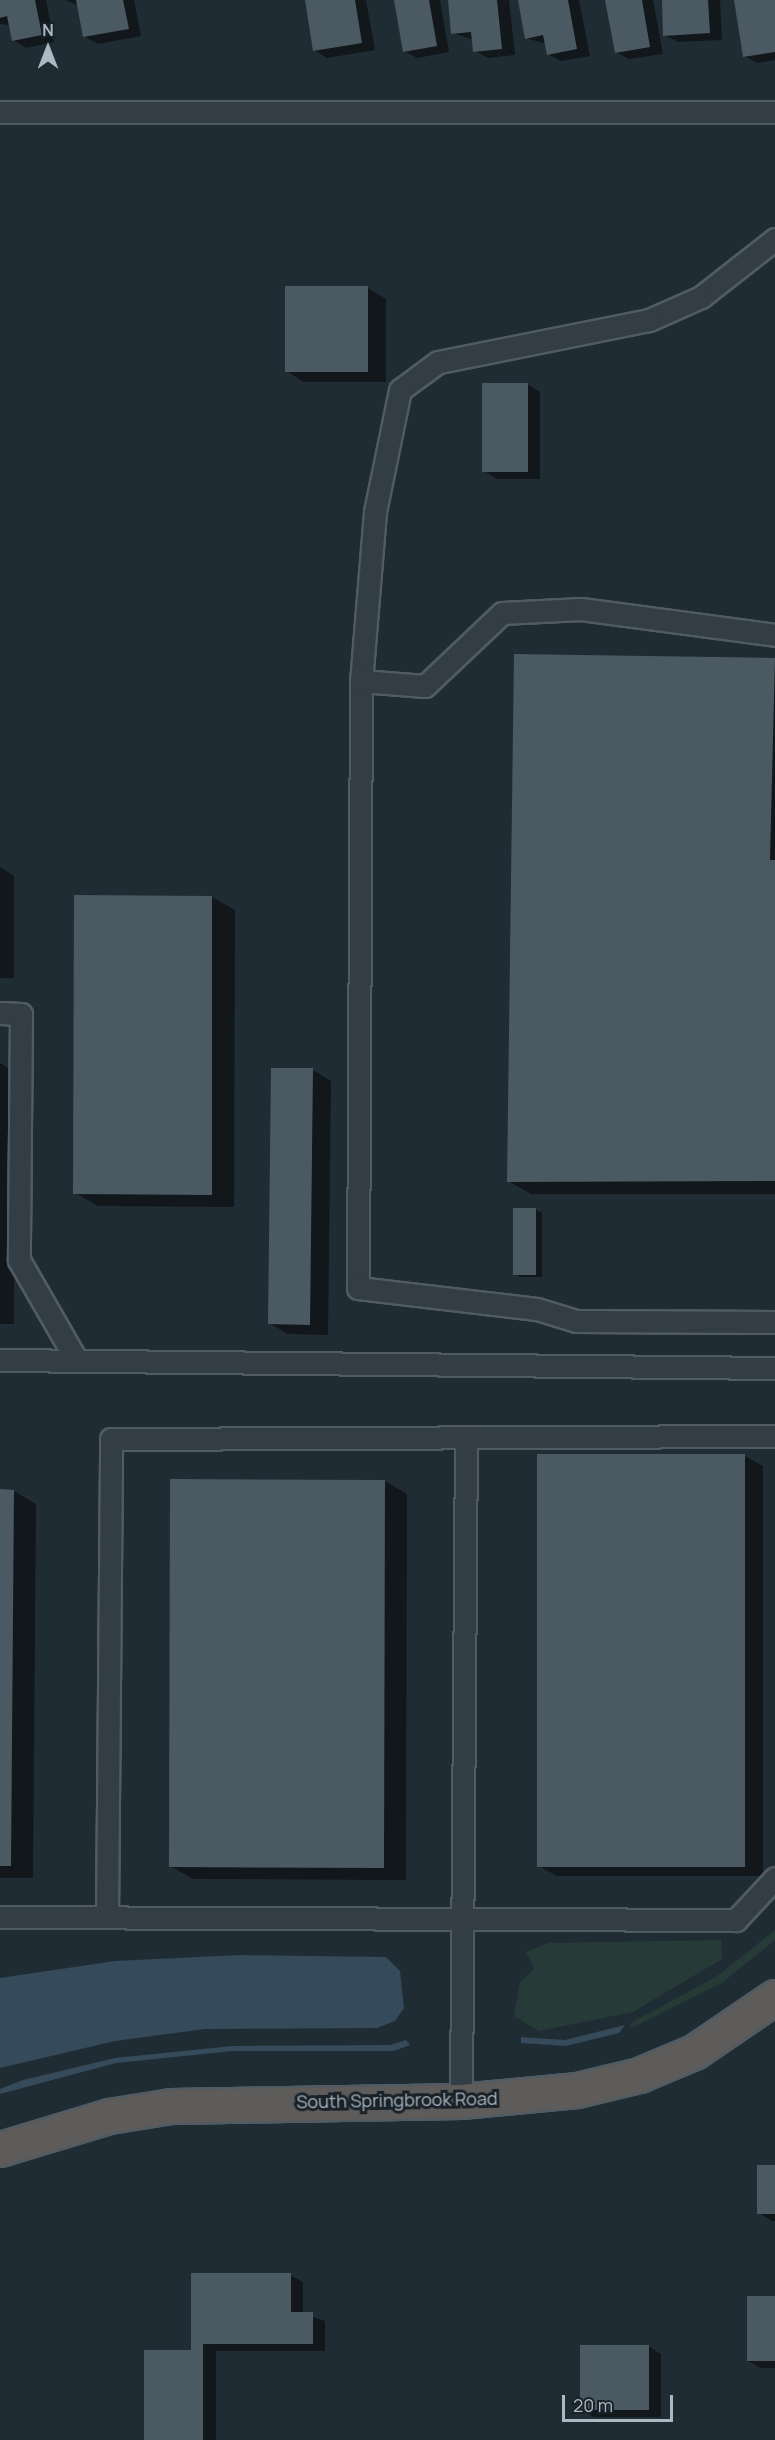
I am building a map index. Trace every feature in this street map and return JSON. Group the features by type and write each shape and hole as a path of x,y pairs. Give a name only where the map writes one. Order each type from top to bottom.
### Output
{"highway":[{"name":"South Springbrook Road","path":"0,2149 109,2116 171,2106 461,2101 544,2094 639,2075 694,2052 775,1996"}],"lane":[{"path":"0,112 775,112"},
{"path":"775,239 701,297 649,320 438,362 400,390 375,512 361,681 358,1288 537,1309 576,1321 775,1323"},
{"path":"361,681 425,686 502,613 581,609 775,635"},
{"path":"0,1013 21,1014 19,1260 77,1361"},
{"path":"0,1360 775,1368"},
{"path":"107,1917 111,1439 775,1436"},
{"path":"461,2101 466,1437"},
{"path":"0,1917 736,1920 775,1878"}],"green space":[{"path":"775,1930 775,1940 723,1982 630,2029 631,2023 717,1976"},
{"path":"721,1940 722,1959 633,2012 539,2031 514,2016 520,1982 534,1969 526,1952 549,1943"}],"water":[{"path":"240,1955 386,1957 400,1971 404,2008 395,2021 377,2028 205,2029 115,2041 0,2068 0,1978 115,1961"},
{"path":"625,2025 619,2033 566,2046 521,2043 521,2037 565,2040"},
{"path":"406,2040 410,2045 394,2051 233,2051 116,2063 0,2094 0,2089 23,2080 115,2058 233,2046 390,2045"}],"building":[{"path":"0,0 35,0 42,35 12,41 7,16 0,18"},
{"path":"76,0 123,0 129,29 83,37"},
{"path":"305,0 355,0 362,43 313,51"},
{"path":"394,0 429,0 437,46 403,52"},
{"path":"448,0 497,0 502,49 473,52 471,32 451,34"},
{"path":"518,0 568,0 577,49 547,55 543,35 525,39"},
{"path":"605,0 642,0 650,47 615,53"},
{"path":"662,0 708,0 710,33 663,36"},
{"path":"734,0 775,0 775,52 743,57"},
{"path":"285,286 368,286 368,372 285,372"},
{"path":"482,383 528,383 528,472 482,472"},
{"path":"514,654 775,658 770,860 775,860 775,1181 507,1182"},
{"path":"74,895 212,896 212,1195 73,1194"},
{"path":"271,1068 313,1068 310,1325 268,1324"},
{"path":"513,1208 536,1208 536,1275 513,1275"},
{"path":"537,1454 745,1454 745,1867 537,1867"},
{"path":"170,1479 385,1480 384,1868 169,1867"},
{"path":"0,1489 14,1490 11,1866 0,1866"},
{"path":"757,2165 775,2165 775,2214 757,2214"},
{"path":"191,2273 291,2273 291,2312 313,2312 313,2344 203,2344 203,2440 144,2440 144,2350 191,2350"},
{"path":"747,2296 775,2296 775,2361 747,2361"},
{"path":"580,2345 649,2345 649,2410 580,2410"}]}
